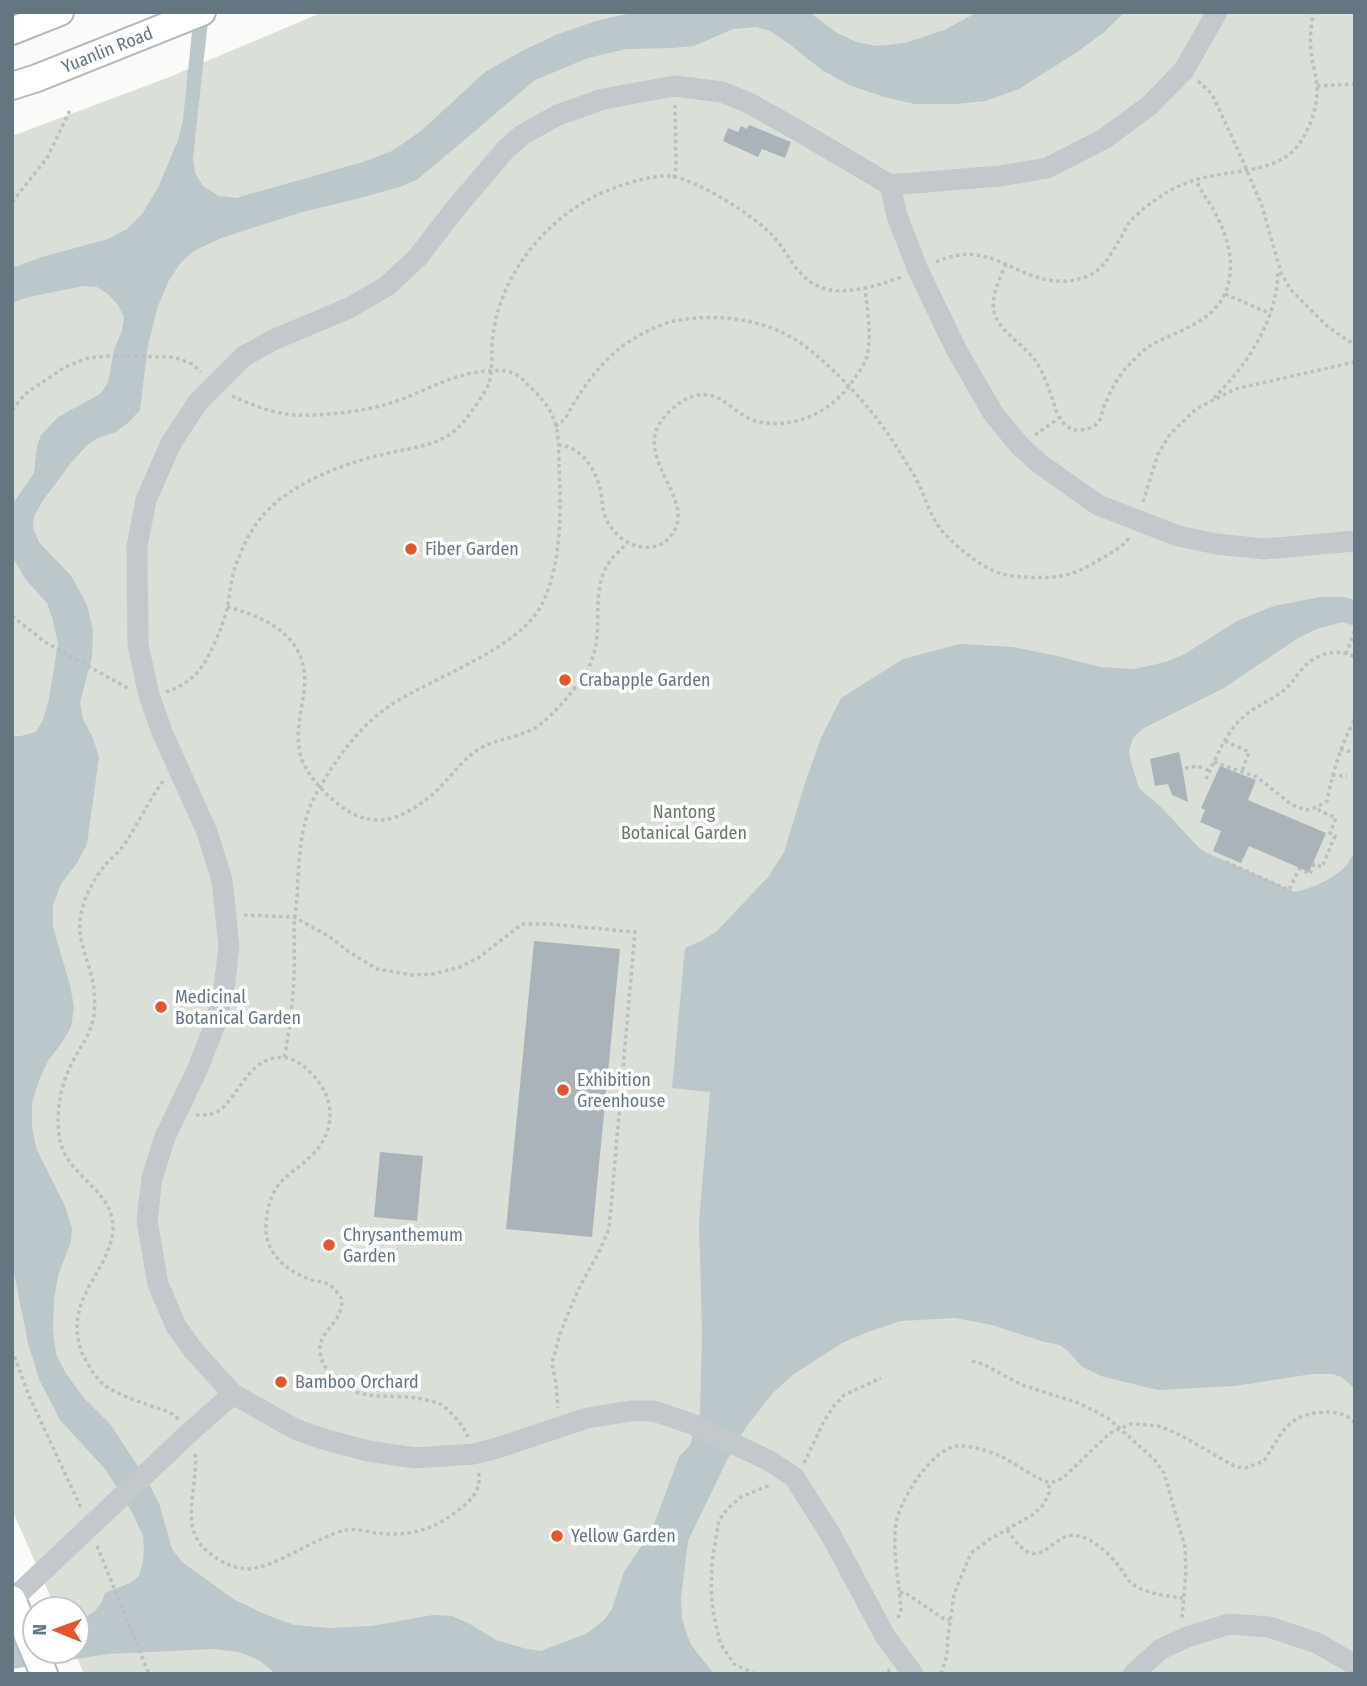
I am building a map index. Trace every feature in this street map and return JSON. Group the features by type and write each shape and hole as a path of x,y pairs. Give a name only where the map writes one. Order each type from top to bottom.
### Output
{"main road":[{"path":"12,31 60,12"},
{"name":"Yuanlin Road","path":"12,86 195,15"},
{"path":"14,1604 37,1672"},
{"path":"12,1645 37,1672"}],"street":[{"path":"913,1674 885,1636 831,1535 794,1477 768,1460 692,1424 654,1411 631,1411 587,1418 473,1454 415,1458 368,1451 295,1429 233,1394 193,1350 176,1326 158,1284 147,1221 152,1178 165,1137 198,1068 216,1022 229,946 222,880 207,832 162,732 149,695 138,645 137,546 146,500 171,443 198,402 216,383 244,356 273,340 349,308 387,286 418,257 454,209 506,149 522,135 558,115 603,99 674,86 722,92 749,103 890,185 1000,176 1047,168 1104,139 1150,106 1184,70 1217,12"},
{"path":"890,185 897,216 918,270 956,349 993,413 1020,446 1040,464 1098,506 1178,536 1264,549 1355,541"},
{"path":"14,1604 114,1503 233,1394"},
{"path":"1133,1674 1161,1648 1229,1625 1269,1627 1317,1643 1355,1665"}],"path":[{"path":"396,12 467,12"},
{"path":"12,616 56,649 139,694 149,695 176,689 195,675 206,659 227,607 236,564 260,519 279,500 336,467 428,445 449,436 465,420 489,383 497,313 511,280 530,248 559,219 595,196 619,186 668,176 698,185 751,218 774,237 809,282 823,289 842,291 890,282 960,254 982,255 1034,277 1054,282 1081,279 1096,273 1111,254 1127,225 1166,193 1196,180 1260,168 1279,160 1300,144 1314,111 1317,86 1310,47 1313,12"},
{"path":"1184,70 1212,94 1262,206 1279,267 1291,290 1328,327 1355,345"},
{"path":"1317,86 1355,84"},
{"path":"674,86 674,178"},
{"path":"12,202 47,158 71,108"},
{"path":"1006,264 994,299 994,313 1004,328 1036,362 1059,418 1075,430 1093,427 1100,421 1104,406 1124,369 1146,349 1205,318 1218,305 1227,288 1231,266 1227,238 1196,180"},
{"path":"1213,400 1238,373 1271,314 1278,287 1279,267"},
{"path":"558,444 565,445 586,459 600,489 604,514 609,524 627,543 632,546 653,547 664,543 676,528 678,519 674,497 654,448 659,424 680,402 691,397 710,395 756,422 798,422 826,408 850,386 866,357 869,331 865,287"},
{"path":"1224,294 1271,314"},
{"path":"555,426 568,416 573,404 608,357 644,333 670,321 695,318 721,317 764,326 787,334 807,347 850,386 892,439 920,486 941,530 962,550 1002,573 1022,577 1064,575 1118,550 1128,539 1142,508 1158,454 1170,434 1196,409 1235,390 1355,362"},
{"path":"12,410 25,394 65,367 88,358 156,356 174,357 192,364 232,396 261,408 295,415 351,411 383,405 474,371 503,370 518,375 537,393 553,417 558,444 560,489 556,556 542,605 528,623 509,640 389,706 366,726 337,759 315,796 299,848 294,917 294,975 284,1058"},
{"path":"1020,446 1059,418"},
{"path":"227,607 245,612 278,629 300,652 304,664 304,690 299,724 302,759 314,783 349,813 380,821 412,809 434,793 461,763 476,751 540,724 564,701 593,657 598,637 601,580 610,560 627,543"},
{"path":"1346,654 1355,630"},
{"path":"1206,779 1224,741 1243,717 1285,690 1306,665 1321,654 1338,653 1355,657"},
{"path":"1214,762 1257,777 1292,804 1306,810 1317,807 1327,801 1340,749 1355,719"},
{"path":"1224,741 1249,751 1242,771"},
{"path":"1340,749 1354,752"},
{"path":"1185,768 1198,766 1210,771"},
{"path":"176,1114 215,1113 227,1103 249,1074 269,1059 298,1061 320,1083 329,1101 330,1117 326,1136 318,1149 277,1187 268,1213 267,1237 271,1250 288,1268 310,1279 329,1284 342,1299 339,1315 323,1337 320,1349 324,1366 335,1380 353,1392 372,1397 419,1398 441,1404 467,1434 480,1479 474,1496 453,1516 413,1534 392,1535 349,1529 327,1535 267,1564 246,1569 226,1564 205,1550 194,1532 191,1517 196,1460 194,1441 174,1414 106,1387 89,1367 80,1349 77,1327 80,1306 111,1242 113,1227 111,1211 97,1191 80,1176 67,1158 60,1141 60,1091 72,1063 86,1041 94,1016 94,984 80,932 80,915 83,903 105,865 123,848 165,778 178,769"},
{"path":"1332,775 1347,776"},
{"path":"1226,862 1289,890 1299,869 1310,874 1314,864 1322,867 1335,836 1330,834 1336,818 1317,807"},
{"path":"227,915 294,917 330,937 377,969 412,975 433,974 460,967 478,958 522,924 635,932 609,1229 570,1309 552,1363 560,1428"},
{"path":"12,1350 30,1398 89,1528 149,1674"},
{"path":"972,1361 1022,1385 1088,1408 1109,1419 1154,1459 1164,1473 1185,1547 1182,1620 1187,1637"},
{"path":"755,1674 734,1664 720,1643 710,1589 719,1520 741,1496 794,1477 806,1460 834,1406 844,1395 881,1378"},
{"path":"885,1636 897,1624 901,1609 895,1540 902,1503 930,1462 954,1446 998,1455 1037,1478 1055,1482 1064,1477 1110,1433 1131,1424 1159,1426 1236,1467 1246,1468 1264,1461 1287,1426 1302,1415 1337,1412 1355,1423"},
{"path":"941,1674 947,1655 954,1594 971,1553 1034,1514 1044,1504 1049,1493 1049,1482"},
{"path":"1007,1530 1024,1551 1036,1553 1048,1550 1066,1536 1079,1536 1093,1542 1114,1559 1129,1581 1142,1590 1183,1598"},
{"path":"900,1593 904,1592 944,1619 950,1620"}],"green space":[{"name":"Nantong Botanical Garden","path":"323,12 1355,12 1355,1674 84,1674 80,1665 91,1665 91,1595 50,1595 12,1510 12,136 167,78"}],"shaded area":[{"path":"194,12 209,12 193,159 195,173 203,186 219,196 236,198 363,162 392,151 421,131 485,72 558,34 628,14 809,12 837,33 856,42 877,46 905,43 944,30 978,12 1125,12 1077,52 1019,89 986,101 956,104 915,104 849,85 822,70 770,31 756,27 733,29 694,46 626,49 588,58 535,80 418,179 400,187 302,212 221,238 194,251 182,261 169,280 158,306 148,344 140,410 116,432 87,445 70,464 34,516 33,528 39,542 72,577 87,605 93,630 92,656 80,703 83,719 99,757 87,844 61,884 53,905 53,927 74,1007 71,1027 48,1061 39,1080 32,1103 32,1126 36,1148 65,1206 72,1228 71,1241 58,1276 54,1299 53,1330 56,1354 83,1397 111,1425 148,1482 159,1503 172,1549 182,1562 235,1600 294,1625 328,1628 372,1626 433,1615 452,1616 496,1640 540,1651 586,1634 604,1620 612,1609 624,1572 651,1532 679,1457 690,1445 700,1412 702,1332 699,1222 710,1092 672,1088 685,948 717,931 769,876 784,852 821,738 841,698 903,659 960,644 1013,647 1100,667 1134,669 1183,655 1237,621 1274,606 1320,597 1355,600 1355,626 1342,622 1298,638 1224,688 1142,729 1133,738 1129,751 1139,788 1162,808 1200,849 1209,854 1295,892 1335,875 1346,866 1355,851 1355,1389 1342,1377 1312,1374 1235,1386 1158,1390 1101,1376 1081,1366 1060,1345 992,1325 955,1318 901,1321 842,1343 794,1374 773,1393 746,1427 727,1460 688,1541 681,1598 682,1618 687,1635 692,1646 714,1674 276,1674 259,1660 239,1652 213,1649 91,1657 91,1614 101,1603 105,1593 130,1583 139,1576 144,1549 143,1536 133,1514 106,1470 60,1420 39,1379 28,1343 12,1263 12,736 36,732 43,720 58,643 47,603 26,580 12,556 12,505 34,473 41,435 58,417 100,394 108,383 124,317 109,295 97,287 83,286 12,303 12,268 108,239 127,229 142,214 158,188 178,140 183,120"},
{"path":"12,1629 21,1638 21,1665 38,1665 12,1669"}],"building":[{"path":"749,125 791,142 785,158 762,149 758,157 723,141 728,128 738,132 741,126 747,129"},
{"path":"1179,752 1188,802 1172,795 1168,784 1155,786 1150,759"},
{"path":"1220,766 1256,780 1248,800 1326,833 1309,872 1249,846 1241,863 1213,851 1221,831 1200,822 1205,810 1201,808"},
{"path":"534,941 620,949 592,1237 506,1229"},
{"path":"380,1152 423,1156 417,1221 374,1217"}],"place":[{"name":"Fiber Garden","path":"411,549"},
{"name":"Crabapple Garden","path":"565,680"},
{"name":"Medicinal Botanical Garden","path":"161,1007"},
{"name":"Exhibition Greenhouse","path":"563,1090"},
{"name":"Chrysanthemum Garden","path":"329,1245"},
{"name":"Bamboo Orchard","path":"281,1382"},
{"name":"Yellow Garden","path":"557,1536"}]}
